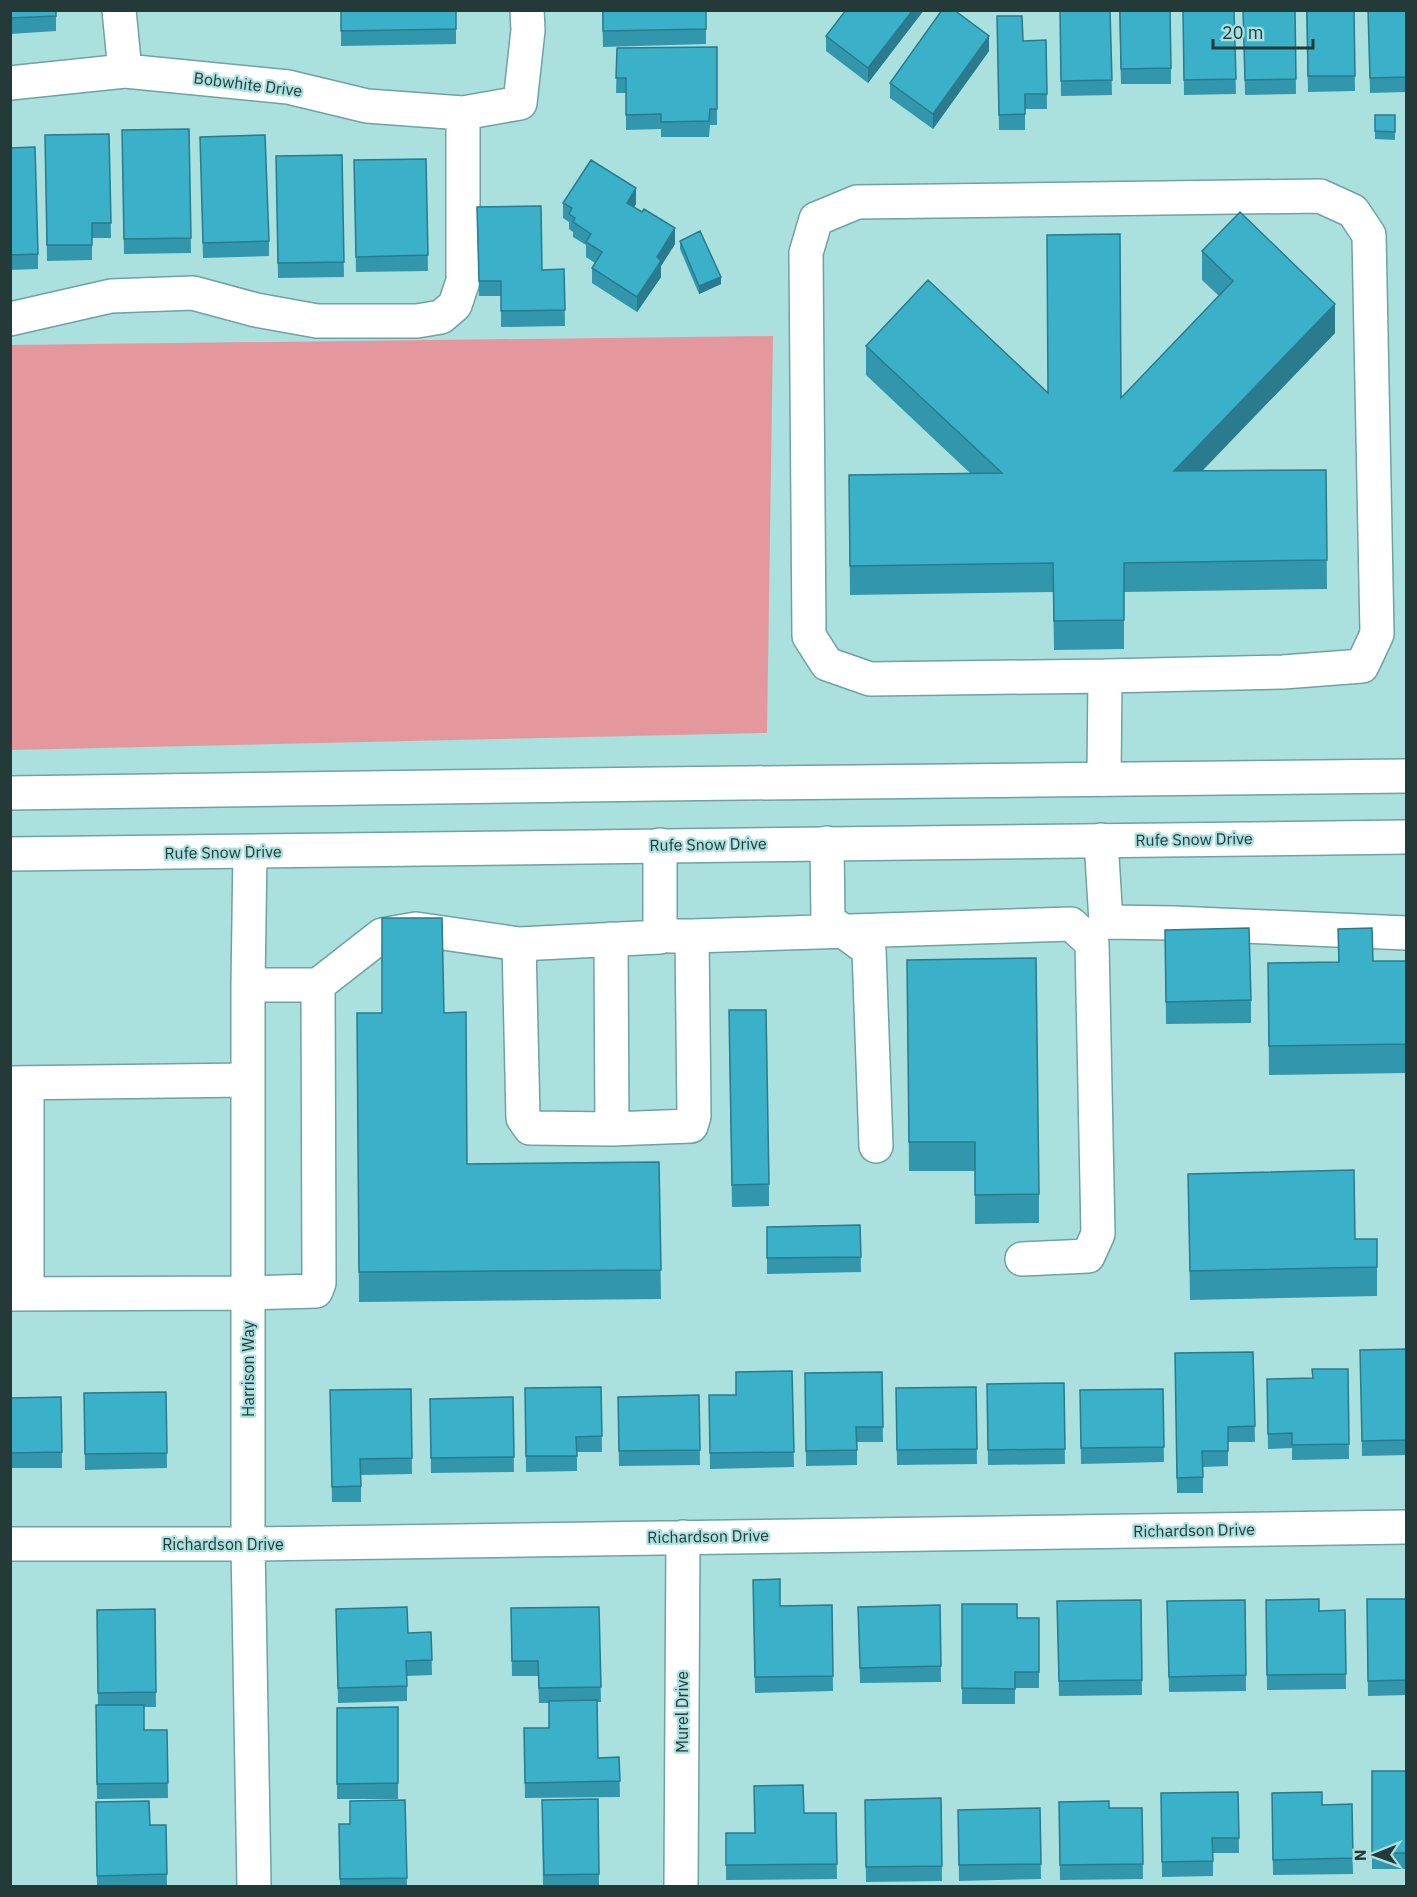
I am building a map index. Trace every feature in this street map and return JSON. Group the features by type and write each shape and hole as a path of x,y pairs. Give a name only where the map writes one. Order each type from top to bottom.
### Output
{"street":[{"path":"119,10 126,71"},
{"name":"Bobwhite Drive","path":"10,83 126,71 288,87 367,106 463,113 520,104 528,10"},
{"path":"10,319 111,296 193,293 256,310 317,321 417,321 441,317 455,305 463,281 463,113"},
{"path":"1320,196 1353,211 1369,235 1377,634 1362,666 1283,672 1105,676 870,679 827,664 809,636 806,253 816,219 857,202 1320,196"},
{"path":"1104,779 1105,676"},
{"path":"10,793 1407,776"},
{"name":"Rufe Snow Drive","path":"10,854 1407,837"},
{"path":"1101,840 1106,922 1407,933"},
{"path":"827,843 828,920 869,951 876,1146"},
{"path":"519,944 523,1118 530,1128 612,1129 691,1126 694,1116 676,936 660,845"},
{"name":"Harrison Way","path":"250,852 248,1544 254,1887"},
{"path":"248,986 318,985 382,935 416,929 519,944 676,936 1071,924 1092,943 1098,1234 1088,1256 1022,1259"},
{"path":"611,939 612,1129"},
{"path":"248,1080 19,1083 19,1294 316,1291 319,1283 318,985"},
{"name":"Richardson Drive","path":"10,1544 248,1544 1407,1527"},
{"name":"Murel Drive","path":"681,1887 683,1537"}],"shaded area":[{"path":"773,336 767,733 11,750 11,345"}],"building":[{"path":"10,10 56,10 56,16 10,18"},
{"path":"341,10 456,10 456,29 341,31"},
{"path":"603,10 706,10 706,29 603,31"},
{"path":"846,10 913,10 868,68 826,36"},
{"path":"942,10 954,10 989,36 933,114 890,83"},
{"path":"1060,10 1110,10 1112,80 1061,81"},
{"path":"1120,10 1170,10 1171,68 1121,69"},
{"path":"1183,10 1234,10 1236,79 1184,80"},
{"path":"1243,10 1295,10 1296,79 1245,80"},
{"path":"1307,10 1354,10 1355,76 1308,76"},
{"path":"1368,10 1407,10 1407,77 1370,78"},
{"path":"997,16 1022,16 1023,41 1046,40 1047,94 1025,94 1025,114 999,115"},
{"path":"717,47 717,109 710,109 709,121 661,122 661,114 626,115 626,78 616,78 617,48"},
{"path":"1375,115 1395,115 1395,132 1375,131"},
{"path":"189,129 191,238 124,239 122,130"},
{"path":"109,134 111,223 92,223 92,245 47,245 45,135"},
{"path":"265,135 269,241 203,243 200,137"},
{"path":"35,147 38,254 10,255 10,148"},
{"path":"342,155 344,262 278,263 276,156"},
{"path":"426,159 428,255 356,257 354,160"},
{"path":"591,160 636,188 627,203 642,212 644,209 675,228 657,257 661,261 637,297 592,268 602,252 586,242 591,234 573,222 575,218 569,214 572,208 563,203"},
{"path":"541,206 542,270 564,269 565,310 501,311 501,281 479,281 477,207"},
{"path":"1240,212 1335,304 1174,471 1326,470 1327,560 1124,563 1124,620 1054,621 1053,563 850,566 849,475 1002,473 866,346 928,280 1048,393 1047,235 1120,234 1121,398 1233,281 1202,251"},
{"path":"700,231 721,277 699,286 680,241"},
{"path":"382,918 442,918 444,1013 466,1012 467,1164 659,1162 661,1270 359,1272 357,1013 382,1013"},
{"path":"1249,928 1251,1000 1166,1002 1165,930"},
{"path":"1372,928 1373,961 1407,961 1407,1044 1269,1046 1268,963 1339,962 1338,929"},
{"path":"1036,958 1039,1194 975,1195 975,1142 909,1142 907,960"},
{"path":"729,1010 766,1010 769,1184 732,1185"},
{"path":"1354,1170 1355,1239 1377,1239 1377,1267 1190,1271 1188,1174"},
{"path":"860,1225 861,1257 767,1258 767,1227"},
{"path":"1407,1349 1407,1440 1362,1441 1360,1350"},
{"path":"1253,1352 1255,1426 1228,1427 1228,1451 1202,1451 1203,1477 1177,1478 1175,1353"},
{"path":"1312,1369 1348,1369 1349,1444 1292,1445 1292,1433 1268,1434 1267,1379 1313,1378"},
{"path":"792,1371 794,1452 710,1453 709,1395 736,1395 736,1372"},
{"path":"882,1372 883,1427 856,1427 857,1450 806,1451 805,1373"},
{"path":"1064,1383 1065,1449 988,1450 987,1384"},
{"path":"601,1387 602,1436 576,1437 577,1456 526,1456 525,1388"},
{"path":"976,1387 977,1449 897,1450 896,1388"},
{"path":"411,1389 412,1458 360,1459 361,1486 332,1487 330,1390"},
{"path":"1163,1389 1164,1447 1081,1448 1080,1390"},
{"path":"166,1392 167,1453 85,1454 84,1393"},
{"path":"699,1395 700,1450 619,1451 618,1397"},
{"path":"61,1397 62,1452 10,1453 10,1398"},
{"path":"513,1397 514,1457 431,1458 430,1399"},
{"path":"780,1579 780,1606 832,1605 833,1676 755,1677 753,1580"},
{"path":"1319,1599 1319,1611 1345,1610 1346,1674 1267,1675 1266,1600"},
{"path":"1367,1599 1407,1599 1407,1680 1368,1681"},
{"path":"1141,1600 1142,1680 1059,1681 1057,1601"},
{"path":"1245,1600 1246,1675 1169,1677 1167,1601"},
{"path":"962,1604 1017,1604 1017,1618 1039,1618 1039,1672 1015,1672 1015,1689 962,1688"},
{"path":"940,1605 941,1666 860,1668 858,1607"},
{"path":"407,1607 408,1633 431,1632 432,1660 406,1661 407,1686 338,1688 336,1609"},
{"path":"599,1607 601,1687 539,1688 538,1661 512,1661 511,1608"},
{"path":"155,1609 156,1692 98,1693 97,1610"},
{"path":"597,1700 598,1758 619,1757 620,1781 525,1783 524,1728 549,1728 549,1701"},
{"path":"96,1705 144,1705 144,1730 167,1730 168,1783 97,1784"},
{"path":"398,1707 398,1783 337,1784 337,1708"},
{"path":"1372,1771 1407,1771 1407,1853 1372,1853"},
{"path":"803,1785 804,1813 836,1813 837,1864 726,1865 726,1833 755,1833 754,1786"},
{"path":"1238,1792 1239,1838 1212,1838 1213,1861 1162,1862 1161,1793"},
{"path":"1322,1792 1322,1805 1352,1804 1353,1858 1273,1860 1272,1793"},
{"path":"941,1798 942,1866 866,1867 865,1800"},
{"path":"598,1799 599,1874 544,1875 542,1800"},
{"path":"405,1800 407,1878 340,1879 339,1824 350,1824 350,1801"},
{"path":"149,1801 150,1825 166,1825 167,1874 97,1876 96,1802"},
{"path":"1109,1801 1109,1808 1142,1808 1143,1864 1060,1865 1059,1802"},
{"path":"1040,1808 1041,1864 959,1865 958,1810"}]}
